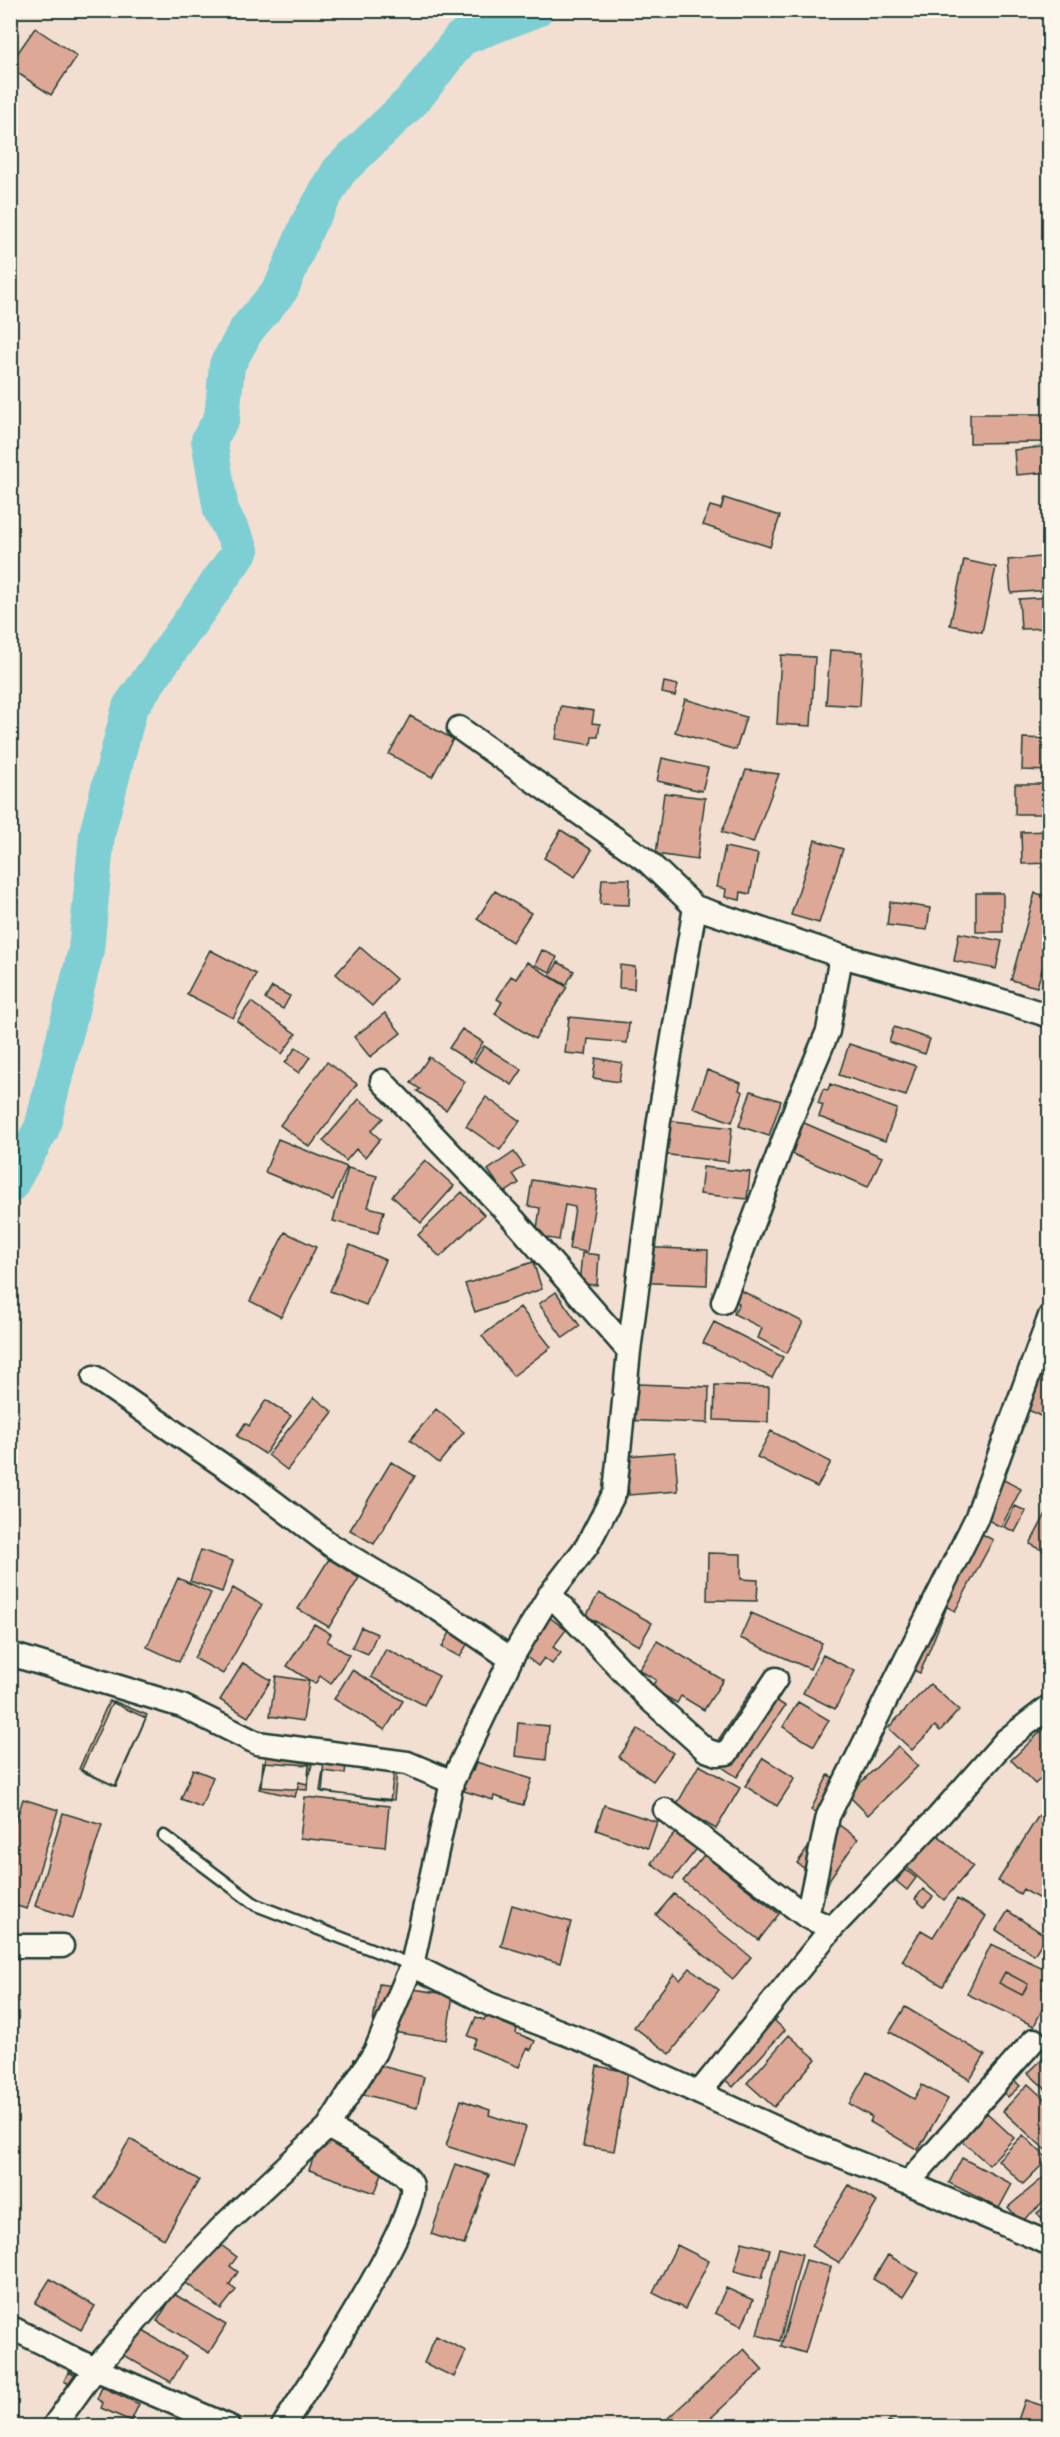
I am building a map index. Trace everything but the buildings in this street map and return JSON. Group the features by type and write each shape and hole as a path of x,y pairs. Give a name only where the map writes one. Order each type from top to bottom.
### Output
{"street":[{"path":"459,728 647,861 695,907 841,956 1050,1016"},
{"path":"54,2427 95,2369 172,2279 227,2222 328,2127 375,2052 412,1965 452,1782 511,1659 549,1594 587,1546 615,1492 629,1351 659,1120 695,907"},
{"path":"723,1302 796,1107 828,1031 841,956"},
{"path":"382,1081 514,1220 629,1351"},
{"path":"807,1917 828,1816 976,1519 1050,1316"},
{"path":"94,1377 250,1484 332,1546 438,1609 511,1659"},
{"path":"549,1594 648,1698 706,1750 717,1754 728,1753 776,1679"},
{"path":"10,1654 182,1706 257,1743 407,1762 452,1782"},
{"path":"699,2092 832,1928 939,1816 1006,1740 1050,1706"},
{"path":"665,1810 807,1917 832,1928"},
{"path":"10,1946 62,1946"},
{"path":"412,1965 489,2004 590,2043 812,2144 1050,2244"},
{"path":"908,2183 1034,2040"},
{"path":"283,2427 349,2323 406,2217 413,2198 413,2184 402,2171 328,2127"},
{"path":"10,2327 95,2369 228,2427"}],"lane":[{"path":"164,1836 256,1905 412,1965"}],"waterway":[{"path":"10,1185 42,1128 86,950 97,834 130,707 241,550 221,510 209,440 222,418 227,365 247,329 281,289 308,224 339,171 415,98 461,38 535,10"}]}
